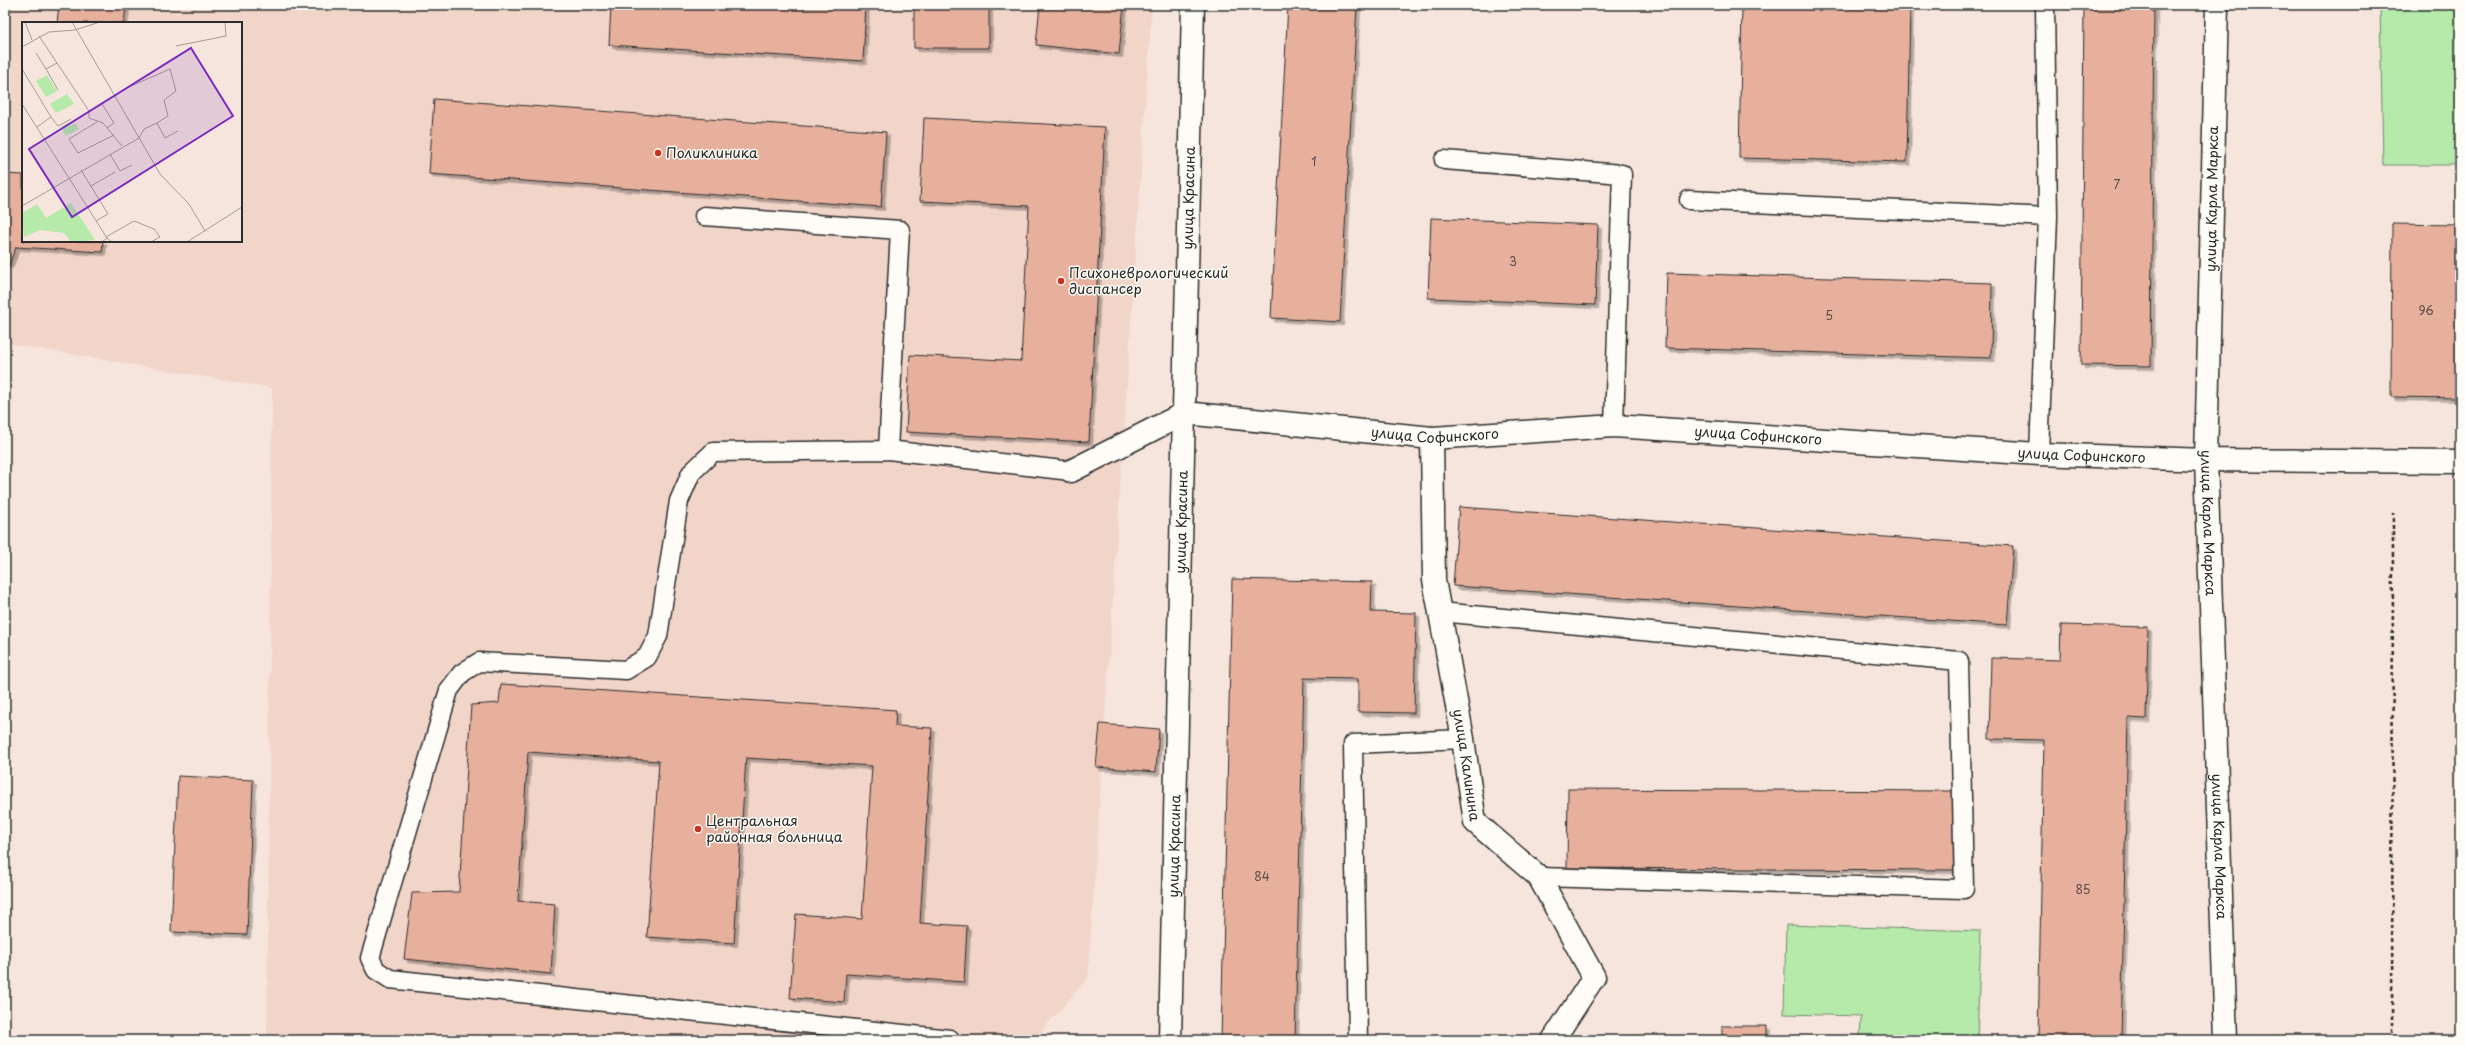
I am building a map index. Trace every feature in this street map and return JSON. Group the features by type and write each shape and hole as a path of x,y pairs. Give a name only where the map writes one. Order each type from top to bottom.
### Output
{"street":[{"name":"улица Красина","path":"1170,1040 1193,5"},
{"name":"улица Карла Маркса","path":"2217,5 2206,460 2226,1040"},
{"name":"улица Софинского","path":"1185,413 1432,438 1614,426 2039,454 2206,460 2460,462"},
{"path":"1071,471 1185,413"},
{"name":"улица Калинина","path":"1432,438 1434,580 1463,739 1475,822 1539,877 1594,977 1553,1040"}],"lane":[{"path":"2039,454 2048,217 2045,5"},
{"path":"1444,160 1622,174 1614,426"},
{"path":"1689,200 2048,217"},
{"path":"704,216 900,230 888,450"},
{"path":"950,1040 390,979 376,970 370,958 450,690 462,673 479,662 626,670 647,657 658,636 679,501 692,473 713,452 888,450 1071,471"},
{"path":"1440,612 1960,661 1964,889 1539,877"},
{"path":"1358,1040 1353,744 1463,739"}],"path":[{"path":"2392,1040 2393,513"}],"shaded area":[{"path":"5,5 1152,5 1088,978 1034,1040 267,1040 272,388 5,343"}],"green space":[{"path":"2380,5 2460,5 2460,165 2383,165"},
{"path":"1786,925 1981,931 1977,1040 1860,1040 1861,1016 1784,1014"}],"building":[{"path":"59,5 126,5 124,22 57,22"},
{"path":"611,5 866,5 863,61 609,45"},
{"path":"914,5 989,5 989,48 914,48"},
{"path":"1040,5 1124,5 1119,54 1036,45"},
{"path":"1288,5 1357,5 1340,322 1271,318"},
{"path":"1742,5 1910,5 1907,162 1739,158"},
{"path":"2084,5 2154,5 2151,366 2081,365"},
{"name":"Поликлиника","path":"434,99 886,132 881,207 429,174"},
{"name":"Психоневрологический диспансер","path":"924,118 1105,127 1089,442 906,432 910,355 1021,361 1029,206 920,201"},
{"path":"5,174 22,175 22,242 103,242 102,252 16,247 9,265 5,265"},
{"path":"1431,218 1598,225 1595,305 1428,298"},
{"path":"2392,224 2460,225 2460,398 2391,397"},
{"path":"1667,273 1992,283 1991,358 1665,348"},
{"path":"1459,507 2013,546 2007,625 1453,586"},
{"path":"1232,579 1372,582 1371,612 1416,613 1414,713 1358,712 1358,679 1304,678 1295,1040 1221,1040"},
{"path":"2061,625 2148,627 2146,719 2128,718 2121,1040 2038,1040 2044,740 1989,739 1991,658 2060,660"},
{"name":"Центральная районная больница","path":"501,684 896,710 895,726 932,728 920,923 967,926 964,982 846,974 844,1002 790,998 796,914 862,919 872,766 746,758 734,943 647,937 659,761 528,752 518,901 555,904 551,974 404,959 412,893 459,892 471,705 499,703"},
{"path":"1100,724 1159,729 1156,772 1096,767"},
{"path":"178,776 253,780 247,935 171,932"},
{"path":"1568,789 1954,791 1954,870 1567,868"},
{"path":"1722,1026 1767,1026 1767,1040 1722,1040"}],"place":[{"name":"Поликлиника","path":"658,153"},
{"name":"Психоневрологический диспансер","path":"1061,281"},
{"name":"Центральная районная больница","path":"698,829"}]}
